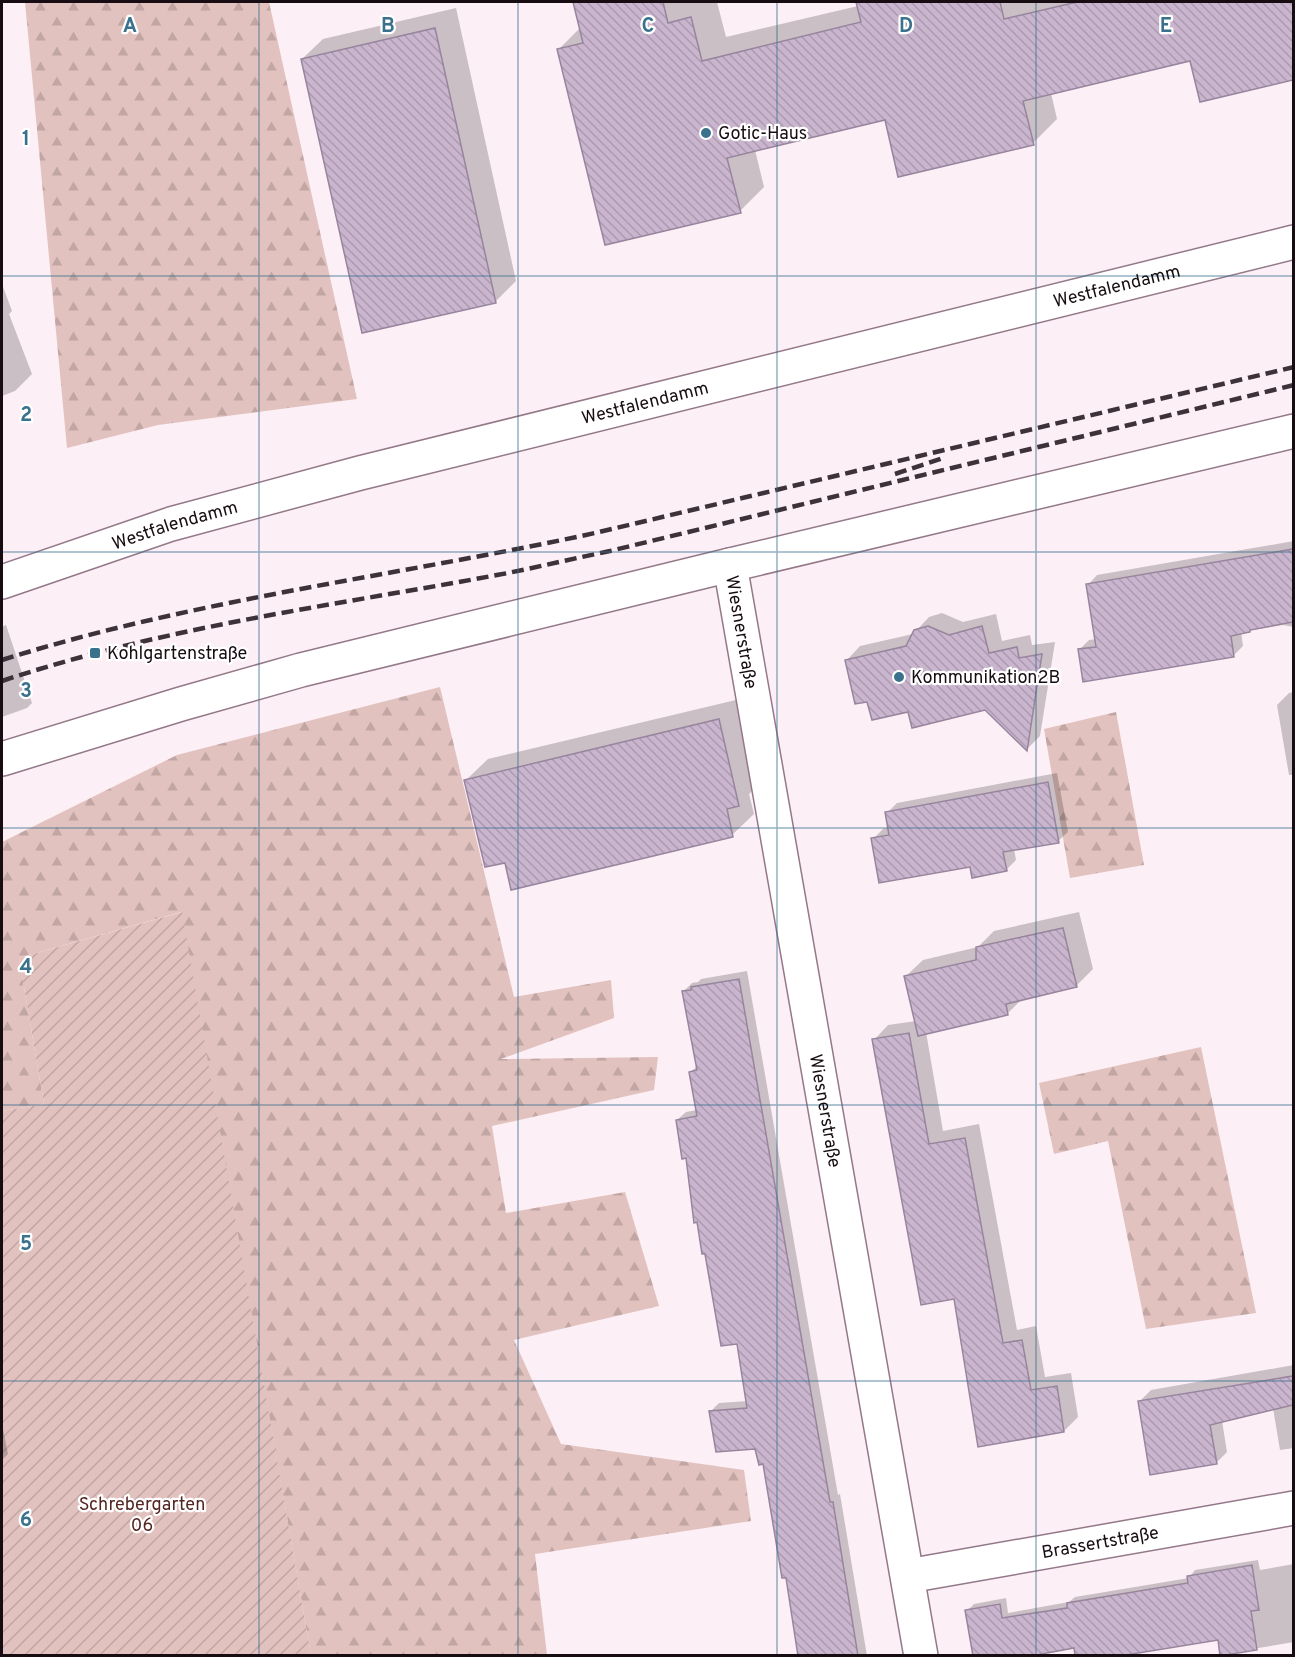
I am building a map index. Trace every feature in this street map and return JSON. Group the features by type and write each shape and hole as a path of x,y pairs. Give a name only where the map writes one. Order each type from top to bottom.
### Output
{"main road":[{"name":"Westfalendamm","path":"2,582 171,524 360,473 1293,242"},
{"path":"2,759 301,670 1293,431"},
{"name":"Wiesnerstraße","path":"730,565 921,1656"},
{"name":"Brassertstraße","path":"908,1576 1293,1508"}],"green space":[{"path":"25,2 269,2 357,399 158,425 67,448"},
{"path":"440,687 514,997 611,980 614,1018 501,1059 658,1057 654,1090 492,1126 506,1213 625,1192 659,1306 514,1340 561,1444 744,1470 751,1521 535,1554 547,1655 311,1655 181,912 19,958 44,1104 2,1111 2,842 177,755"},
{"path":"1116,712 1144,865 1070,878 1044,729"},
{"name":"Schrebergarten 06","path":"182,912 311,1655 2,1655 2,1111 44,1104 19,958"},
{"path":"1201,1047 1256,1313 1146,1329 1108,1141 1054,1154 1039,1083"}],"building":[{"name":"Gotic-Haus","path":"573,2 663,2 668,23 691,17 702,61 861,22 856,2 1000,2 1004,19 1077,2 1293,2 1293,80 1200,102 1190,61 1023,101 1034,145 898,177 885,120 727,158 741,213 605,245 557,49 583,43"},
{"path":"435,28 496,303 362,333 301,59"},
{"path":"1293,549 1293,622 1231,636 1234,657 1083,682 1078,649 1096,647 1086,584"},
{"path":"928,626 949,635 982,626 989,653 1017,647 1019,658 1042,654 1027,751 985,710 912,728 908,712 872,720 867,702 855,704 845,660 906,646 914,630"},
{"path":"719,719 739,806 727,809 733,837 511,890 505,863 485,867 464,780"},
{"path":"1048,782 1059,843 1003,852 1007,871 972,878 970,867 879,883 871,838 889,835 885,812"},
{"path":"1063,928 1077,987 1006,1004 1008,1015 918,1036 904,976 976,960 976,947"},
{"path":"739,979 830,1502 833,1502 858,1656 798,1656 786,1578 782,1578 763,1464 759,1465 755,1449 716,1452 709,1411 747,1408 737,1344 721,1346 705,1254 702,1254 697,1222 694,1223 686,1158 682,1159 676,1120 697,1116 689,1072 697,1070 682,991 691,990 691,987"},
{"path":"909,1033 929,1144 965,1138 1003,1343 1022,1340 1031,1390 1057,1386 1064,1432 978,1447 954,1299 921,1305 872,1039"},
{"path":"1293,1376 1293,1405 1210,1425 1217,1464 1150,1475 1138,1401"},
{"path":"1252,1565 1259,1610 1251,1611 1257,1650 1220,1656 1218,1640 1120,1656 1075,1656 1074,1648 1031,1656 973,1656 965,1610 1000,1604 1002,1618 1067,1608 1067,1603 1188,1583 1187,1576"}],"railway":[{"path":"2,660 148,620 222,604 595,533 1294,367"},
{"path":"2,681 126,645 189,631 508,573 610,551 1294,385"},
{"path":"895,474 943,458"}],"place":[{"name":"Gotic-Haus","path":"706,133"},
{"name":"Kohlgartenstraße","path":"95,653"},
{"name":"Kommunikation2B","path":"899,677"}]}
